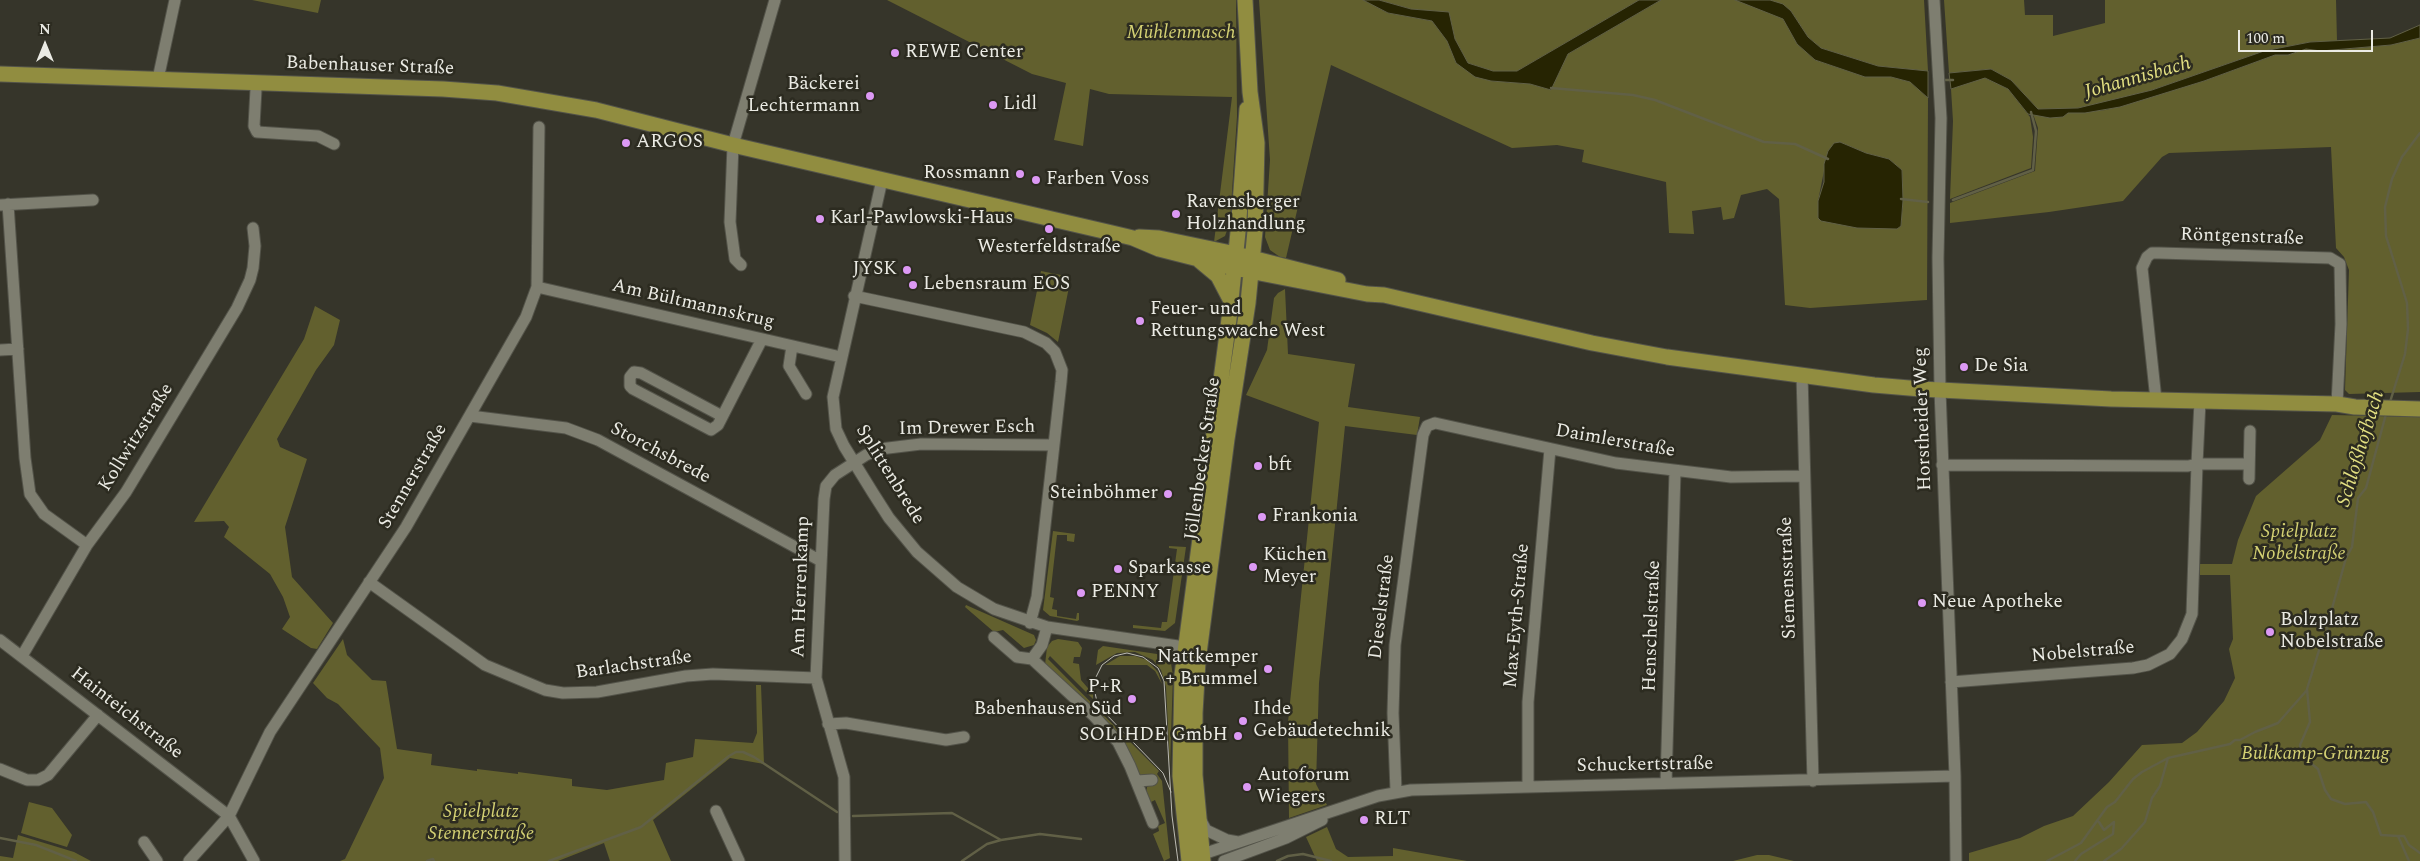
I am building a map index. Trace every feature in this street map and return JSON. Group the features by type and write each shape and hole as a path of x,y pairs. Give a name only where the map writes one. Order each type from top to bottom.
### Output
{"main road":[{"name":"Jöllenbecker Straße","path":"1194,859 1179,758 1180,703 1192,648 1227,439 1253,265 1257,162 1255,119 1250,92 1245,0"},
{"name":"Babenhauser Straße","path":"0,74 497,93 596,110 734,145 1133,238"},
{"name":"Jöllenbecker Straße","path":"1194,859 1198,815 1192,648 1231,300 1250,92"},
{"path":"1133,238 1159,249 1197,259 1235,261"},
{"path":"1133,238 1159,238 1235,261 1369,288 1384,295"},
{"path":"1197,259 1218,276 1231,300"},
{"path":"1253,265 1283,278 1367,294 1384,295 1618,348 1668,357 1874,385 2156,400 2389,405 2420,402"},
{"path":"1248,303 1269,281 1283,278"},
{"path":"2389,405 2420,410"}],"street":[{"path":"158,79 175,0"},
{"path":"741,265 736,259 730,222 734,145 775,0"},
{"name":"Horstheider Weg","path":"1934,0 1940,98 1940,390 1955,776 1956,861"},
{"path":"253,83 256,89 254,126 257,132 318,136 334,144"},
{"name":"Stennerstraße","path":"229,816 274,725 410,521 526,317 537,287 538,127"},
{"name":"Splittenbrede","path":"882,180 841,357 834,397 834,420 844,446 889,518 917,552 930,564 956,587 981,602 1030,623 1048,627 1192,648"},
{"path":"87,545 44,514 30,494 4,205 93,200"},
{"name":"Kollwitzstraße","path":"22,656 87,545 126,492 242,298 253,268 255,246 253,228"},
{"name":"Röntgenstraße","path":"2156,400 2142,268 2146,257 2152,253 2330,258 2340,264 2341,324 2337,404"},
{"name":"Am Bültmannskrug","path":"537,287 841,357"},
{"name":"Im Drewer Esch","path":"854,296 1024,332 1046,343 1055,352 1062,370 1037,597 1030,623"},
{"path":"722,416 641,373 634,372 630,377 630,386 633,389 706,429 715,428 722,416 762,339"},
{"path":"792,346 788,366 806,394"},
{"path":"0,350 18,349"},
{"name":"Siemensstraße","path":"1802,374 1813,781"},
{"name":"Nobelstraße","path":"1950,682 2134,668 2148,665 2170,654 2182,639 2192,614 2200,401"},
{"name":"Storchsbrede","path":"470,416 566,428 598,440 821,561"},
{"name":"Daimlerstraße","path":"1425,428 1435,423 1616,463 1676,471 1736,478 1804,476"},
{"name":"Dieselstraße","path":"1396,791 1393,713 1395,644 1425,428"},
{"path":"2249,479 2250,431"},
{"name":"Im Drewer Esch","path":"854,463 880,449 921,444 1054,445"},
{"name":"Max-Eyth-Straße","path":"1528,786 1528,702 1550,449"},
{"name":"Am Herrenkamp","path":"845,861 844,777 816,678 826,486 835,475 854,463"},
{"path":"1942,465 2188,466 2197,464 2249,464"},
{"name":"Henschelstraße","path":"1666,783 1676,471"},
{"name":"Barlachstraße","path":"369,582 484,665 545,690 563,693 597,692 686,676 713,674 816,678"},
{"path":"1032,659 1042,645 1048,627"},
{"path":"994,637 1017,657 1032,659 1114,736 1125,754 1153,823"},
{"name":"Hainteichstraße","path":"0,640 229,816 254,861"},
{"path":"0,769 28,780 38,780 48,775 98,715"},
{"path":"828,724 846,723 946,740 964,736"},
{"name":"Schuckertstraße","path":"1194,859 1396,791 1955,776"},
{"path":"1137,781 1152,780"},
{"name":"Schuckertstraße","path":"1224,861 1299,833 1339,810"},
{"path":"716,811 739,861"},
{"path":"1198,815 1206,830 1227,840 1240,842"},
{"path":"189,861 229,816"},
{"name":"Horstheider Weg","path":"1956,837 1962,861"},
{"path":"144,842 157,861"},
{"name":"Schuckertstraße","path":"1238,861 1254,851"}],"green space":[{"path":"252,0 321,0 318,13"},
{"name":"Mühlenmasch","path":"887,0 1236,0 1237,116 1230,222 1225,236 1214,242 1232,97 1109,94 1090,89 1083,146 1054,140 1066,83 1032,74"},
{"path":"1259,0 1363,0 1388,13 1432,21 1447,41 1456,63 1491,81 1530,84 1551,90 1568,54 1661,0 1735,0 1777,15 1783,19 1797,44 1815,60 1865,77 1891,77 1910,82 1928,98 1927,300 1810,308 1785,305 1779,199 1767,189 1741,195 1734,218 1723,220 1721,207 1692,211 1694,234 1669,233 1666,182 1582,162 1584,150 1557,145 1512,148 1331,65 1286,258 1280,257 1270,250 1265,237 1270,160","holes":["1840,142 1866,153 1889,159 1902,170 1903,200 1901,226 1897,229 1877,227 1818,201 1828,151"]},
{"path":"1379,0 1639,0 1517,71 1493,71 1468,63 1455,39 1449,13 1411,9"},
{"path":"1770,0 1924,0 1928,71 1878,66 1821,48 1808,37 1791,11"},
{"path":"1944,0 2024,0 2025,15 2053,15 2053,36 2105,23 2105,0 2336,0 2337,41 2310,42 2264,51 2152,90 2090,107 2038,109 2011,80 1991,69 1949,73"},
{"path":"2420,38 2420,392 2349,394 2345,390 2349,270 2344,257 2336,248 2331,147 2169,153 2162,157 2123,201 2049,212 1950,223 1950,203 2035,171 2038,128 2033,114 2050,118 2068,113 2106,110 2204,81 2275,55 2288,55 2306,49 2321,51 2391,45"},
{"path":"1978,78 1985,78 2008,89 2030,117 2033,137 2031,168 1950,199 1953,121 1951,89"},
{"path":"1041,271 1071,277 1058,342 1047,333 1030,325"},
{"path":"1285,289 1288,354 1355,364 1348,407 1420,417 1417,435 1345,426 1319,683 1316,784 1327,805 1289,818 1288,722 1319,422 1246,395 1267,350 1274,298"},
{"path":"315,306 340,320 334,345 316,370 277,439 280,447 307,459 285,527 292,577 333,623 317,649 311,648 282,629 290,617 283,597 270,574 224,537 229,527 224,521 194,522 304,339"},
{"name":"Bultkamp-Grünzug","path":"2332,415 2420,417 2420,861 1969,861 1969,853 2020,838 2044,826 2073,816 2109,782 2142,745 2182,743 2197,732 2224,701 2235,678 2229,649 2233,639 2230,575 2200,575 2200,564 2232,564 2238,540 2256,496 2320,440"},
{"path":"1053,531 1075,534 1074,542 1067,541 1067,535 1057,535 1050,597 1054,598 1052,609 1057,610 1057,616 1076,619 1077,613 1079,613 1079,620 1077,621 1050,616 1043,610"},
{"path":"1169,546 1186,547 1175,623 1165,631 1133,628 1133,625 1161,628 1162,622 1167,622 1177,549 1169,548"},
{"path":"966,605 1034,635 1036,640 1034,645 1024,648 1003,630 994,632 965,607"},
{"name":"Spielplatz Stennerstraße","path":"343,639 347,655 372,680 386,681 397,749 432,754 431,765 477,771 477,769 518,774 518,772 572,779 572,786 607,790 664,780 666,763 693,757 695,739 753,743 757,733 756,685 761,685 764,764 730,758 653,820 671,861 610,861 604,843 558,861 340,861 345,859 384,778 380,748 338,704 327,698 313,683"},
{"path":"1058,639 1078,642 1082,648 1080,657 1074,657 1073,663 1079,664 1081,680 1093,694 1093,699 1050,656 1048,659 1159,771 1157,774 1162,781 1170,858 1164,861 1153,834 1159,831 1158,826 1165,823 1155,800 1149,803 1146,795 1147,787 1156,783 1156,776 1141,777 1124,742 1045,665 1047,647 1052,641"},
{"path":"1103,646 1157,654 1165,657 1171,663 1173,676 1170,766 1166,687 1161,670 1153,660 1135,652 1117,653 1096,665 1098,650"},
{"path":"1120,656 1135,656 1147,660 1158,672 1162,684 1155,671 1147,665 1105,665"},
{"path":"29,802 52,808 72,835 67,847 21,833"},
{"path":"1327,827 1336,849 1348,857 1393,856 1393,848 1467,861 1317,861 1306,837"},
{"path":"18,835 74,852 91,861 0,861 0,856 13,858"},
{"path":"1757,855 1769,855 1794,861 1733,861"}],"shaded area":[{"path":"1363,0 1379,0 1411,9 1449,12 1455,39 1468,63 1493,71 1517,71 1639,0 1661,0 1568,54 1551,90 1530,84 1491,81 1475,77 1456,63 1447,41 1432,21 1388,13"},
{"path":"1735,0 1770,0 1783,4 1791,11 1808,37 1821,48 1878,66 1928,71 1928,98 1910,82 1891,77 1865,77 1815,60 1797,44 1783,19"},
{"path":"2420,25 2420,38 2391,45 2321,51 2306,49 2288,55 2275,55 2204,81 2120,107 2085,113 2068,113 2063,117 2050,118 2028,114 2008,89 1985,78 1951,89 1949,73 1991,69 2011,80 2038,109 2078,108 2152,90 2264,51 2310,42 2390,38"},
{"path":"1840,142 1866,153 1889,159 1902,170 1903,200 1901,226 1897,229 1857,228 1821,221 1818,218 1818,201 1824,182 1824,164 1828,151 1834,143"}],"waterway":[{"name":"Johannisbach","path":"1941,80 1953,80"},
{"path":"1551,88 1633,95 1655,100 1764,142 1795,144 1828,159"},
{"path":"1953,200 2033,170 2036,131 2031,112"},
{"name":"Schloßhofbach","path":"2390,402 2405,354 2408,329 2407,303 2386,236 2385,207 2392,179 2402,157 2420,133"},
{"path":"1901,199 1928,202"},
{"name":"Schloßhofbach","path":"2386,414 2366,488 2358,498 2352,547 2346,558 2331,612 2326,621 2328,633 2321,644 2307,689 2310,722 2300,745 2301,755 2318,769 2325,790 2331,799 2345,804 2366,802 2373,812 2381,835 2398,836 2409,861"},
{"path":"2047,861 2081,843 2107,807 2115,802 2133,779 2142,772 2168,758 2230,744 2235,740 2240,740 2278,723 2307,690"},
{"path":"549,861 641,827 736,752 743,752 754,757 837,812"},
{"path":"2104,861 2121,849 2145,822 2152,798 2160,786 2168,758"},
{"path":"853,816 952,813 1001,840"},
{"path":"2075,861 2081,854 2113,834 2114,822 2104,830 2099,822"},
{"path":"962,861 987,844 1001,840 1040,834 1081,839"},
{"path":"2398,836 2404,836 2409,845 2420,853"},
{"path":"0,838 36,845 76,861"},
{"path":"1277,861 1288,856 1303,854 1331,861"},
{"path":"427,861 433,859 434,861"}],"tram line":[{"path":"1171,792 1163,773 1102,710 1097,702 1094,688 1096,677 1102,665 1114,656 1127,653 1143,657 1158,668 1164,681 1172,816 1178,861"}],"place":[{"name":"REWE Center","path":"895,53"},
{"name":"Bäckerei Lechtermann","path":"870,96"},
{"name":"Lidl","path":"993,105"},
{"name":"ARGOS","path":"626,143"},
{"name":"Rossmann","path":"1020,174"},
{"name":"Farben Voss","path":"1036,180"},
{"name":"Ravensberger Holzhandlung","path":"1176,214"},
{"name":"Karl-Pawlowski-Haus","path":"820,219"},
{"name":"Westerfeldstraße","path":"1049,229"},
{"name":"JYSK","path":"907,270"},
{"name":"Lebensraum EOS","path":"913,285"},
{"name":"Feuer- und Rettungswache West","path":"1140,321"},
{"name":"De Sia","path":"1964,367"},
{"name":"bft","path":"1258,466"},
{"name":"Steinböhmer","path":"1168,494"},
{"name":"Frankonia","path":"1262,517"},
{"name":"Küchen Meyer","path":"1253,567"},
{"name":"Sparkasse","path":"1118,569"},
{"name":"PENNY","path":"1081,593"},
{"name":"Neue Apotheke","path":"1922,603"},
{"name":"Bolzplatz Nobelstraße","path":"2270,632"},
{"name":"Nattkemper + Brummel","path":"1268,669"},
{"name":"P+R Babenhausen Süd","path":"1132,699"},
{"name":"Ihde Gebäudetechnik","path":"1243,721"},
{"name":"SOLIHDE GmbH","path":"1238,736"},
{"name":"Autoforum Wiegers","path":"1247,787"},
{"name":"RLT","path":"1364,820"}],"park label":[{"name":"Spielplatz Nobelstraße","path":"2299,544"}]}
